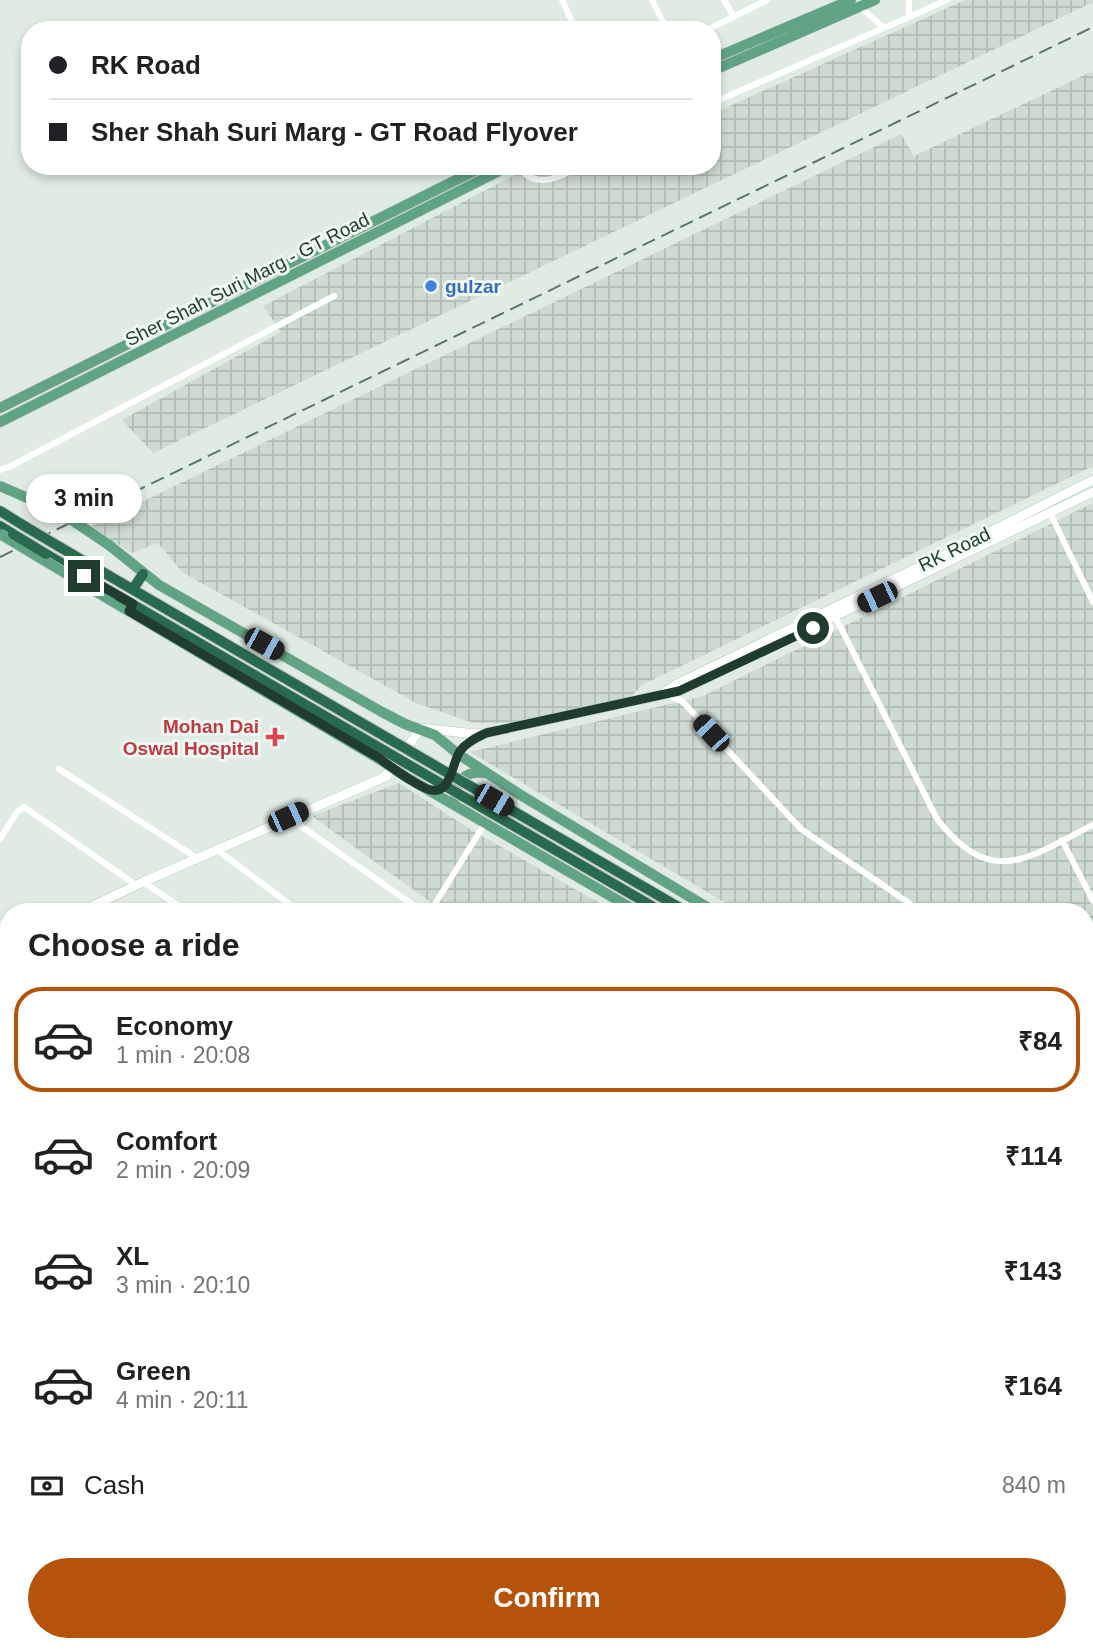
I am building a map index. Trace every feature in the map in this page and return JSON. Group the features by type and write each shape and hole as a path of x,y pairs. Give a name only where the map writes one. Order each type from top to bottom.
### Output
{"highway":[{"path":"0,511 672,903"},
{"path":"0,526 131,608 385,751 461,802 646,903"},
{"path":"133,589 144,575"}],"main road":[{"path":"721,55 855,3 875,0"},
{"path":"721,67 855,3"},
{"name":"Sher Shah Suri Marg - GT Road","path":"0,408 466,175"},
{"name":"Sher Shah Suri Marg - GT Road","path":"0,422 491,175"},
{"path":"0,486 69,517 109,545 144,575 382,712 435,735 485,773 700,903"},
{"path":"0,534 110,600 131,608 426,789 461,802"},
{"path":"485,773 471,773 460,780 455,793 461,802 485,823 614,903"}],"street":[{"path":"562,0 572,21"},
{"path":"652,0 662,21"},
{"path":"724,0 734,17"},
{"path":"721,23 768,0"},
{"path":"909,0 909,17"},
{"path":"721,99 947,0"},
{"path":"855,3 883,27"},
{"path":"525,175 533,179 548,180 560,175"},
{"path":"0,470 334,296"},
{"name":"RK Road","path":"486,733 679,691 1093,480"},
{"name":"RK Road","path":"833,613 1093,492"},
{"path":"1050,513 1093,602"},
{"path":"833,613 937,819 952,836 975,854 989,860 1010,862 1024,860 1093,825"},
{"path":"664,693 683,702 801,829 909,903"},
{"path":"382,778 393,768 422,728 486,733"},
{"path":"426,789 438,790 447,784 458,754 469,741 486,733"},
{"path":"58,769 197,858"},
{"path":"98,903 288,817 382,778 394,775 406,777"},
{"path":"0,839 16,812 24,807 173,903"},
{"path":"288,817 410,903"},
{"path":"436,903 485,823"},
{"path":"1062,840 1093,901"},
{"path":"216,849 288,903"}],"shaded area":[{"path":"965,0 1093,0 153,453 122,420 281,332 263,306 515,175 721,175 721,110"},
{"path":"1093,71 1093,466 642,685 628,700 505,723 473,723 416,703 182,572 158,543 132,553 90,527 901,134 914,156"},
{"path":"1093,503 1093,903 726,903 470,752 703,696"},
{"path":"399,783 470,829 599,903 432,903 312,816"}],"railway":[{"path":"0,557 1093,27"}],"place":[{"name":"gulzar","path":"431,286"},
{"name":"Mohan Dai Oswal Hospital","path":"275,737"}],"route":[{"path":"84,576 133,604 129,611 379,758 426,789 432,790 438,790 447,784 458,754 465,745 486,733 679,691 813,628"}]}
